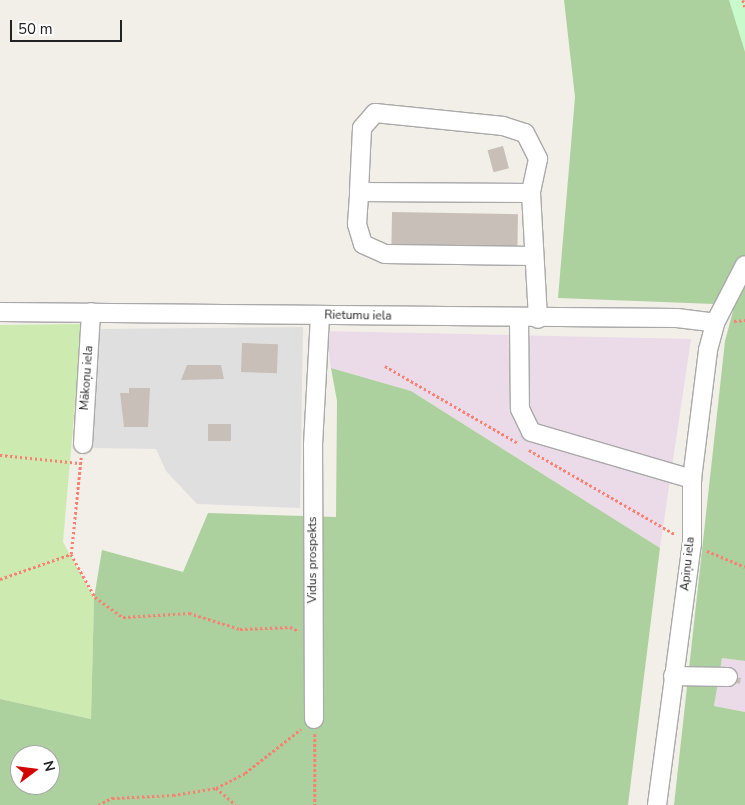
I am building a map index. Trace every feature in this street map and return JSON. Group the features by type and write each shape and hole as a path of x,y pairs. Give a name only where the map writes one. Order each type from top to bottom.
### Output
{"street":[{"path":"533,256 385,254 363,244 357,224 362,128 375,113 503,126 525,134 538,160 531,193 533,256 538,318"},
{"path":"359,192 531,193"},
{"name":"Apiņu iela","path":"657,805 692,544 692,479 715,323 745,265"},
{"name":"Rietumu iela","path":"0,312 519,319 677,318 715,323"},
{"name":"Mākoņu iela","path":"83,444 91,312"},
{"name":"Vidus prospekts","path":"314,719 313,445 320,315"},
{"path":"519,319 520,409 531,432 692,479"},
{"path":"673,676 728,677"}],"path":[{"path":"743,0 745,7"},
{"path":"386,366 692,544 745,567"},
{"path":"83,444 71,554 95,597 123,617 189,613 240,628 290,627 314,638"},
{"path":"0,455 80,464"},
{"path":"0,578 71,554"},
{"path":"98,805 112,798 172,795 216,788 245,773 314,719"},
{"path":"314,719 315,805"},
{"path":"216,788 236,805"}],"shaded area":[{"path":"303,327 300,508 197,504 166,471 156,449 93,448 100,329"},
{"path":"325,331 691,339 660,548 411,391 331,368"},
{"path":"722,658 745,661 745,712 714,706"}],"green space":[{"path":"564,0 745,0 745,661 722,658 714,706 745,712 745,805 674,805 725,341 733,311 714,304 558,298 575,97"},
{"path":"729,0 745,0 745,52"},
{"path":"82,324 63,542 94,598 91,719 0,699 0,325"},
{"path":"331,368 411,391 660,548 628,805 0,805 0,699 91,719 94,598 102,550 183,572 208,513 336,517 337,401"}],"building":[{"path":"503,146 509,168 493,172 488,150"},
{"path":"392,212 518,214 517,247 391,245"},
{"path":"242,343 278,344 277,373 241,372"},
{"path":"187,365 221,365 224,379 181,380"},
{"path":"129,388 150,388 148,427 124,427 120,393 129,393"},
{"path":"208,424 231,424 231,441 208,441"},
{"path":"735,677 741,678 740,684 734,683"}]}
